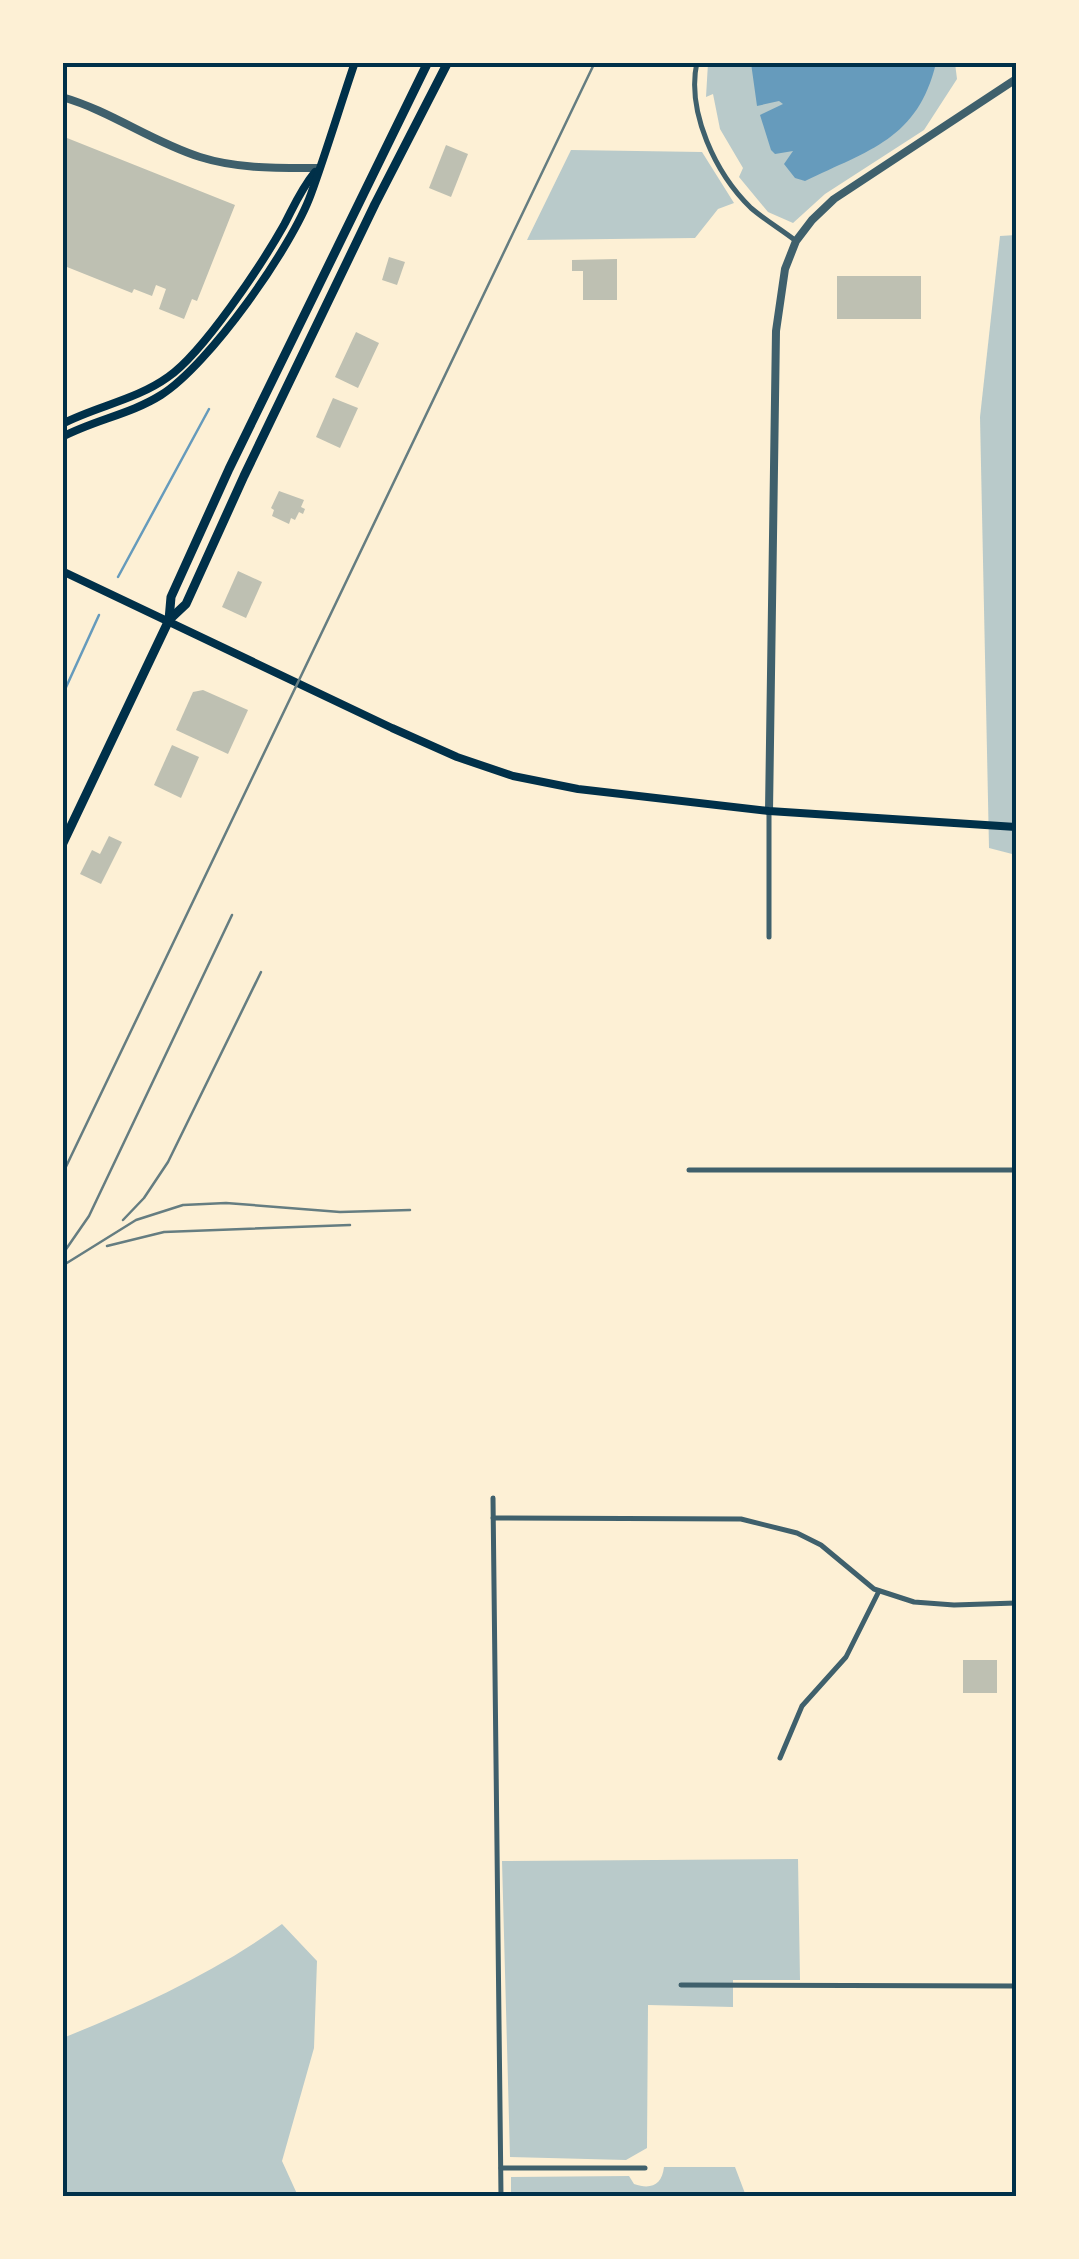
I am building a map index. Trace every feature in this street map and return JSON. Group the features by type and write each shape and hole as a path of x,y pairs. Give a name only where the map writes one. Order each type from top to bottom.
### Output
{"highway":[{"path":"62,845 169,620 171,597 428,62"},
{"path":"169,620 186,604 415,121 448,62"},
{"path":"330,261 330,280 336,285"}],"main road":[{"path":"62,437 154,400 204,360 293,230 311,194 355,62"},
{"path":"62,424 141,393 185,364 250,275 318,168"},
{"path":"62,571 392,728 513,776 578,789 769,811 1016,826"}],"street":[{"path":"698,62 696,96 710,149 750,207 796,241"},
{"path":"769,936 776,332 785,269 796,241 834,199 1016,80"},
{"path":"62,97 196,156 254,168 318,168"},
{"path":"689,1170 1016,1170"},
{"path":"493,1498 500,2196"},
{"path":"493,1518 742,1520 772,1525 821,1545 879,1591 914,1602 1016,1603"},
{"path":"780,1758 802,1706 846,1657 879,1591"},
{"path":"681,1985 1016,1986"},
{"path":"501,2168 645,2168"}],"shaded area":[{"path":"708,63 955,63 957,79 924,130 825,194 793,223 768,212 739,177 743,168 720,129 713,94 706,97"},
{"path":"571,150 702,152 734,203 718,209 695,238 527,240"},
{"path":"1016,235 1016,855 989,848 980,417 1000,236"},
{"path":"798,1859 800,1980 733,1980 733,2007 648,2005 647,2148 626,2160 510,2157 502,1861"},
{"path":"282,1924 317,1961 314,2048 282,2161 298,2196 63,2196 63,2038 176,1988"},
{"path":"664,2167 735,2167 746,2196 511,2196 511,2177 629,2176 634,2184 646,2186 658,2182"}],"water":[{"path":"751,62 936,63 928,89 904,126 870,150 805,181 795,178 784,164 793,151 775,154 771,150 760,115 783,104 779,101 757,106"}],"building":[{"path":"62,136 235,205 197,301 192,299 184,319 159,309 166,289 156,285 152,296 134,289 132,293 62,265"},
{"path":"446,145 468,154 451,197 429,188"},
{"path":"389,257 405,262 397,285 382,280"},
{"path":"617,259 617,300 583,300 583,271 572,271 572,260"},
{"path":"837,276 921,276 921,319 837,319"},
{"path":"356,332 379,343 358,388 335,377"},
{"path":"333,398 358,408 340,448 316,437"},
{"path":"279,491 304,500 303,514 299,512 289,524 272,516 271,508"},
{"path":"238,571 262,582 246,618 222,607"},
{"path":"203,690 248,710 228,754 176,730 193,692"},
{"path":"172,745 199,757 181,798 154,785"},
{"path":"109,836 122,842 101,884 80,874 92,850 100,854"},
{"path":"963,1660 997,1660 997,1693 963,1693"}],"waterway":[{"path":"118,577 209,409"},
{"path":"62,696 99,615"}],"railway":[{"path":"62,1175 595,62"},
{"path":"62,1255 89,1216 232,915"},
{"path":"123,1220 144,1198 168,1162 261,972"},
{"path":"62,1266 136,1220 183,1205 226,1203 340,1212 410,1210"},
{"path":"107,1246 164,1232 350,1225"}]}
